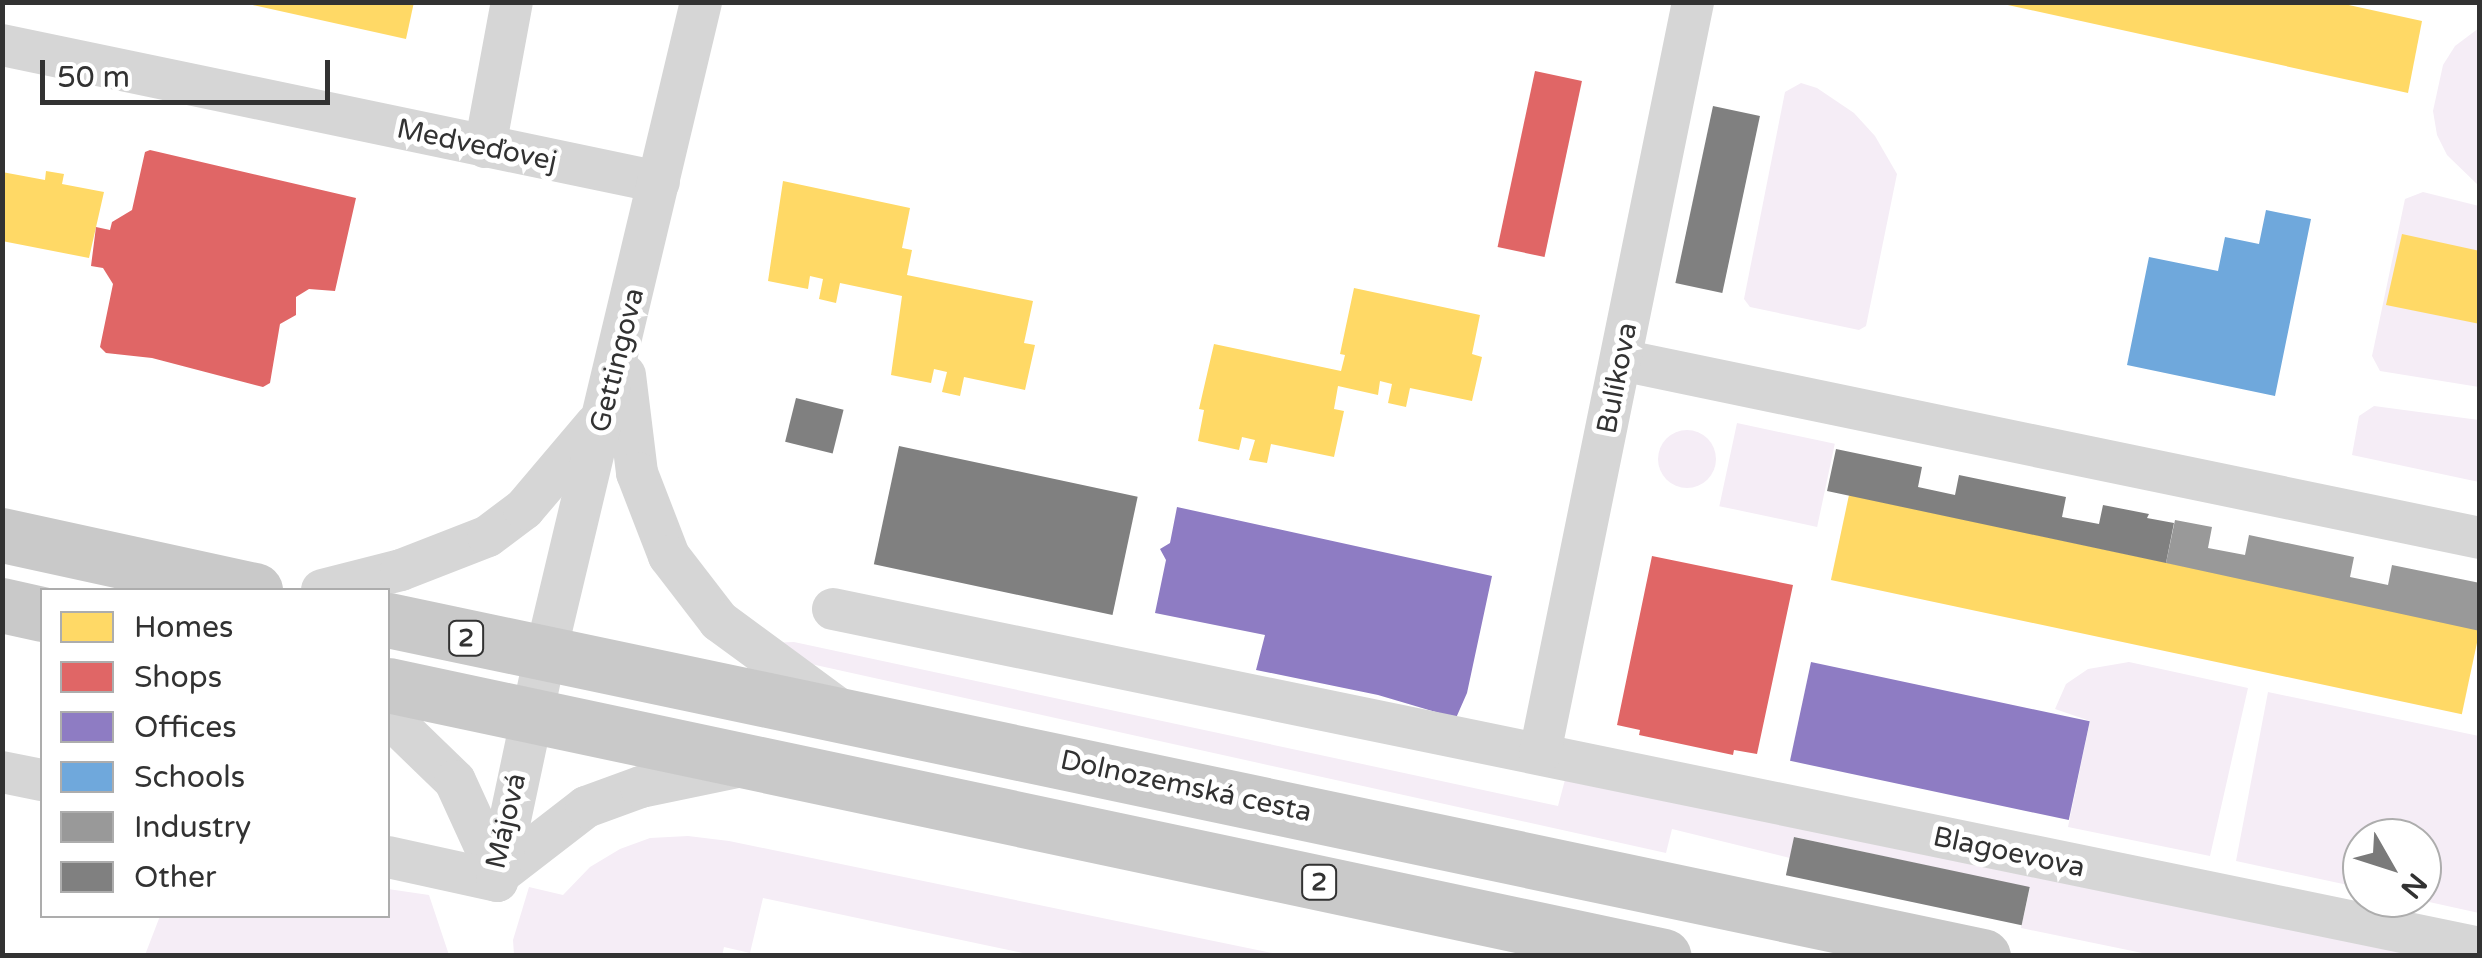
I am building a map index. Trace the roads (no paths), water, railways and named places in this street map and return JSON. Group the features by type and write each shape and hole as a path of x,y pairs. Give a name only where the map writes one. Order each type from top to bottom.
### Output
{"main road":[{"path":"2,536 247,588"},
{"path":"2,606 40,614"},
{"name":"Dolnozemská cesta","path":"390,620 544,656 846,714 1983,956"},
{"name":"2","path":"390,685 1664,956"}],"street":[{"path":"484,147 512,2"},
{"name":"Gettingova","path":"530,716 622,344 700,2"},
{"name":"Bulíkova","path":"1540,753 1693,2"},
{"name":"Medveďovej","path":"2,45 659,182"},
{"path":"622,344 638,473 670,556 719,621 846,714"},
{"path":"1620,360 2480,538"},
{"path":"330,588 400,570 488,536 524,509 605,412"},
{"name":"Blagoevova","path":"833,609 2480,948"},
{"name":"Májová","path":"390,857 496,881 530,716"},
{"path":"390,718 455,781 498,875 586,808 641,787 752,764"},
{"path":"2,772 40,780"}]}
